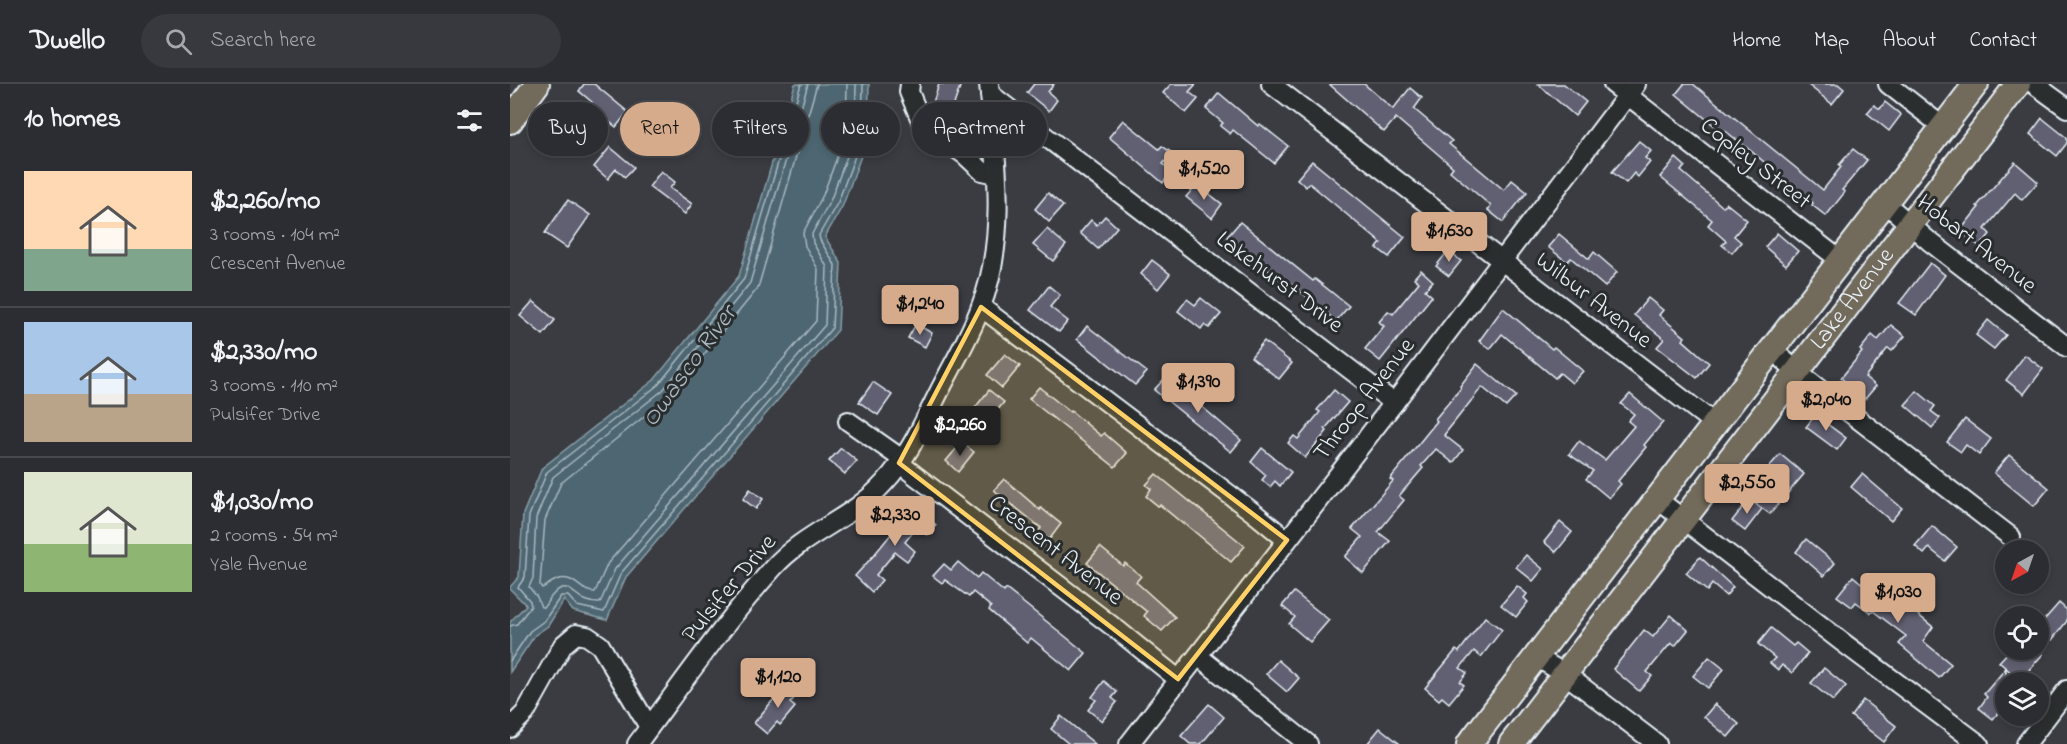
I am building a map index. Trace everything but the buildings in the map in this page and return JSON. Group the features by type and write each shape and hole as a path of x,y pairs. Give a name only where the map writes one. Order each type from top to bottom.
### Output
{"main road":[{"path":"510,121 537,84"},
{"name":"Lake Avenue","path":"1469,744 1976,84"},
{"name":"Lake Avenue","path":"1511,744 2018,84"}],"street":[{"path":"910,84 909,92 923,124 965,155 982,171 996,174"},
{"name":"Wilbur Avenue","path":"1271,84 1715,424"},
{"name":"Copley Street","path":"1613,84 1631,90 1839,260"},
{"path":"1888,84 1943,127"},
{"path":"2034,84 2067,108"},
{"name":"Pulsifer Drive","path":"637,744 773,567 804,540 860,506 883,485 901,461 935,399 981,307 995,251 996,174 989,89"},
{"name":"Lakehurst Drive","path":"989,89 1394,403"},
{"name":"Throop Avenue","path":"1130,744 1394,403 1631,90"},
{"name":"Hobart Avenue","path":"1884,202 1910,225 2067,346"},
{"path":"981,307 1287,540"},
{"path":"1771,349 1872,431 2011,537"},
{"name":"Crescent Avenue","path":"848,421 1092,610 1178,680"},
{"path":"1657,499 1979,744"},
{"path":"510,728 525,712 563,645 576,634 587,636 600,645 650,727"},
{"path":"1198,656 1308,744"},
{"path":"1536,657 1565,674 1657,744"},
{"path":"2026,744 2067,690"}],"highlighted area":[{"path":"981,307 1287,540 1178,679 899,463"}],"water":[{"name":"Owasco River","path":"795,84 869,84 869,102 821,102 821,156 861,156 843,205 825,237 841,263 838,330 626,577 607,620 573,611 564,600 548,626 535,635 510,672 510,622 526,605 510,587 519,577 523,514 542,468 654,380 739,276 774,156 809,156 809,102 790,102"}]}
